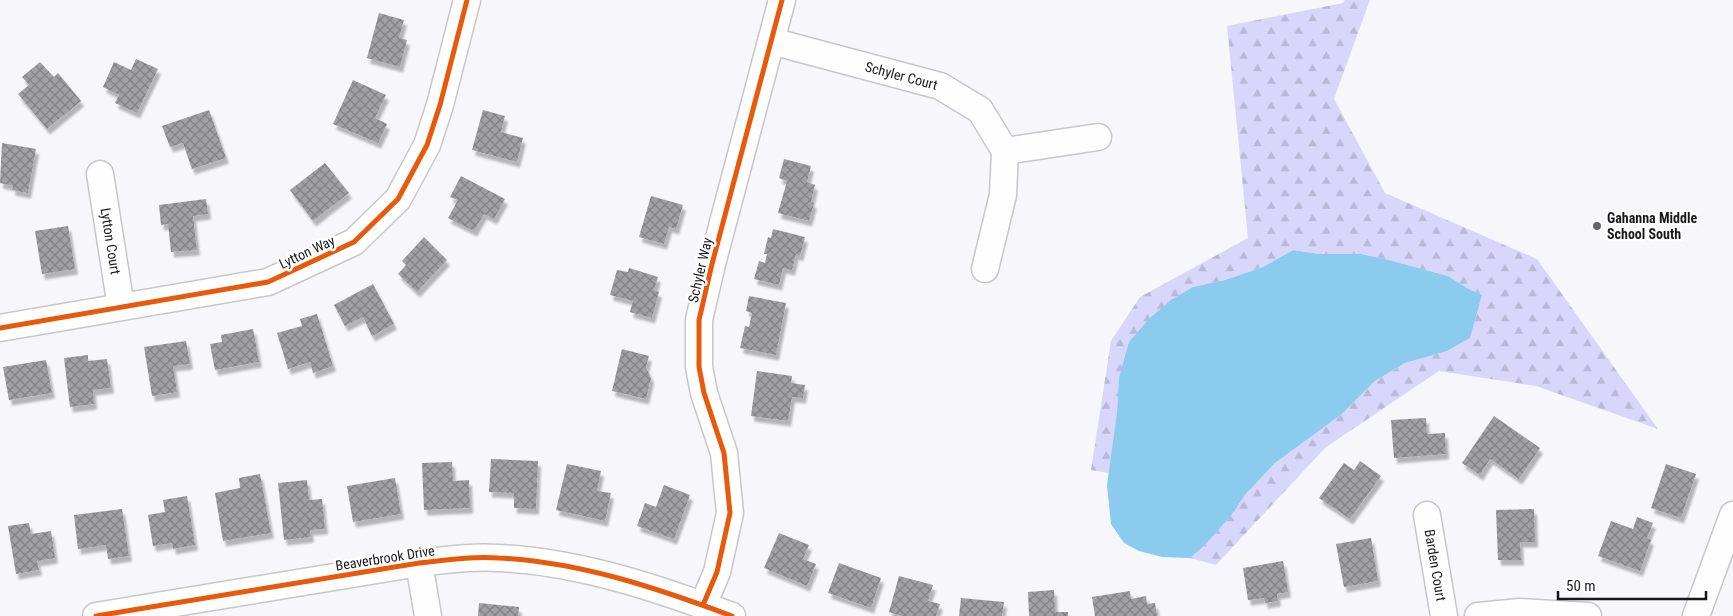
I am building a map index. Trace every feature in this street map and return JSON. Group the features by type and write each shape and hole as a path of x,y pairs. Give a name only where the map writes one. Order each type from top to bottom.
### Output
{"street":[{"name":"Lytton Way","path":"0,328 268,282 354,242 398,199 427,145 440,105 467,0"},
{"name":"Schyler Way","path":"704,604 717,572 730,513 724,453 704,393 699,367 699,320 782,0"},
{"name":"Schyler Court","path":"771,41 940,86 980,110 1005,151"},
{"path":"984,269 1004,195 1005,151 1098,137"},
{"name":"Lytton Court","path":"100,174 121,307"},
{"name":"Barden Court","path":"1427,515 1444,616"},
{"path":"1696,616 1733,515"},
{"name":"Beaverbrook Drive","path":"96,616 126,614 419,563 453,559 499,558 576,567 638,583 704,604 732,616"},
{"path":"419,563 428,616"},
{"path":"1478,616 1520,612 1588,616"}],"green space":[{"path":"1345,0 1370,0 1334,99 1385,193 1537,259 1658,429 1536,386 1439,371 1326,447 1216,565 1190,558 1204,546 1231,516 1245,495 1275,463 1342,414 1375,381 1405,363 1447,351 1470,338 1482,295 1448,276 1385,259 1361,254 1319,254 1293,250 1263,267 1225,280 1193,287 1119,378 1117,412 1109,473 1091,470 1111,341 1140,297 1248,238 1227,26 1343,3"}],"shaded area":[{"path":"1293,250 1319,254 1361,254 1448,276 1482,295 1470,338 1447,351 1405,363 1375,381 1342,414 1275,463 1245,495 1231,516 1204,546 1190,558 1162,557 1139,551 1124,543 1111,524 1107,485 1117,412 1119,378 1129,342 1149,319 1171,300 1193,287 1225,280 1263,267"}],"building":[{"path":"379,13 404,20 399,38 407,40 400,67 367,58"},
{"path":"136,59 158,69 137,113 115,103 119,95 103,87 114,62 131,70"},
{"path":"40,62 54,77 58,73 81,101 47,129 18,94 29,85 22,77"},
{"path":"353,80 386,95 375,118 387,124 378,143 333,124"},
{"path":"209,110 226,158 192,169 183,143 170,147 162,126"},
{"path":"483,110 505,116 501,132 523,138 517,162 472,150"},
{"path":"2,143 36,149 28,193 12,190 13,186 0,183"},
{"path":"784,159 811,166 807,182 815,185 811,202 814,203 809,221 778,213 787,181 779,178"},
{"path":"325,163 349,193 313,221 290,190"},
{"path":"461,176 505,199 494,219 484,214 474,231 448,218 458,200 450,197"},
{"path":"651,196 683,205 676,229 669,227 664,244 639,237"},
{"path":"206,199 208,214 193,216 197,250 171,252 168,224 161,225 159,205"},
{"path":"68,226 75,269 42,274 35,231"},
{"path":"773,229 805,237 800,256 796,254 792,270 783,268 779,285 754,279 759,261 765,263 767,254 764,254 768,237 771,238"},
{"path":"424,237 447,260 417,292 398,274 406,265 402,261"},
{"path":"629,268 658,277 654,290 659,292 652,318 630,312 633,301 610,295 617,270 628,272"},
{"path":"373,284 394,324 372,336 363,317 345,326 334,305"},
{"path":"749,296 786,303 776,355 740,348 745,326 749,327 752,313 746,311"},
{"path":"317,314 333,366 313,373 310,362 288,369 277,333 302,326 300,319"},
{"path":"253,329 259,362 215,370 210,344 222,342 221,335"},
{"path":"186,341 190,364 173,366 177,392 152,396 144,347"},
{"path":"622,349 649,356 646,367 651,378 646,399 612,391"},
{"path":"88,355 88,361 107,359 111,388 93,390 94,404 70,407 64,358"},
{"path":"46,360 52,393 9,400 3,367"},
{"path":"757,371 792,376 791,383 805,385 803,398 792,397 788,421 751,416"},
{"path":"1494,416 1540,448 1519,479 1490,459 1480,475 1462,463"},
{"path":"1426,418 1427,434 1445,433 1446,454 1394,458 1391,420"},
{"path":"491,459 538,461 536,509 514,508 514,493 489,492"},
{"path":"1360,461 1381,476 1350,519 1319,498 1344,463 1354,470"},
{"path":"452,462 453,481 469,480 470,508 424,510 422,463"},
{"path":"567,464 601,471 597,491 611,493 605,521 556,510"},
{"path":"1666,464 1696,474 1681,518 1651,508"},
{"path":"260,474 271,533 223,541 215,493 240,488 239,478"},
{"path":"395,478 401,514 353,522 347,486"},
{"path":"307,480 309,500 322,499 325,529 310,530 311,537 284,540 278,483"},
{"path":"664,485 690,495 674,539 637,526 645,503 656,507"},
{"path":"187,496 195,545 173,549 172,543 153,546 148,515 165,512 163,500"},
{"path":"122,509 129,556 108,559 106,545 78,549 74,515"},
{"path":"1534,509 1535,542 1520,542 1521,560 1498,560 1496,510"},
{"path":"1637,517 1653,523 1647,538 1651,540 1640,571 1598,556 1611,521 1633,529"},
{"path":"29,523 31,534 51,531 55,558 37,561 39,570 16,574 8,526"},
{"path":"779,533 809,545 803,559 816,564 807,586 764,568"},
{"path":"1371,538 1378,581 1344,587 1336,544"},
{"path":"1283,561 1288,592 1277,594 1278,601 1265,603 1264,598 1248,600 1243,568"},
{"path":"839,563 881,578 871,608 828,593"},
{"path":"899,576 933,585 928,601 940,604 936,616 901,616 889,612"},
{"path":"1054,590 1055,612 1068,612 1068,616 1029,616 1028,592"},
{"path":"1130,591 1131,599 1146,596 1147,604 1155,603 1157,616 1095,616 1092,597"},
{"path":"961,598 1004,602 1002,616 959,616"},
{"path":"479,603 519,607 518,616 478,616"}],"cycle path":[{"path":"0,328 268,282 354,242 398,199 427,145 440,105 467,0"},
{"path":"703,605 717,572 730,513 724,453 704,393 699,367 699,320 782,0"},
{"path":"96,616 419,563 479,558 529,560 589,571 647,586 732,616"}],"place":[{"name":"Gahanna Middle School South","path":"1597,226"}]}
